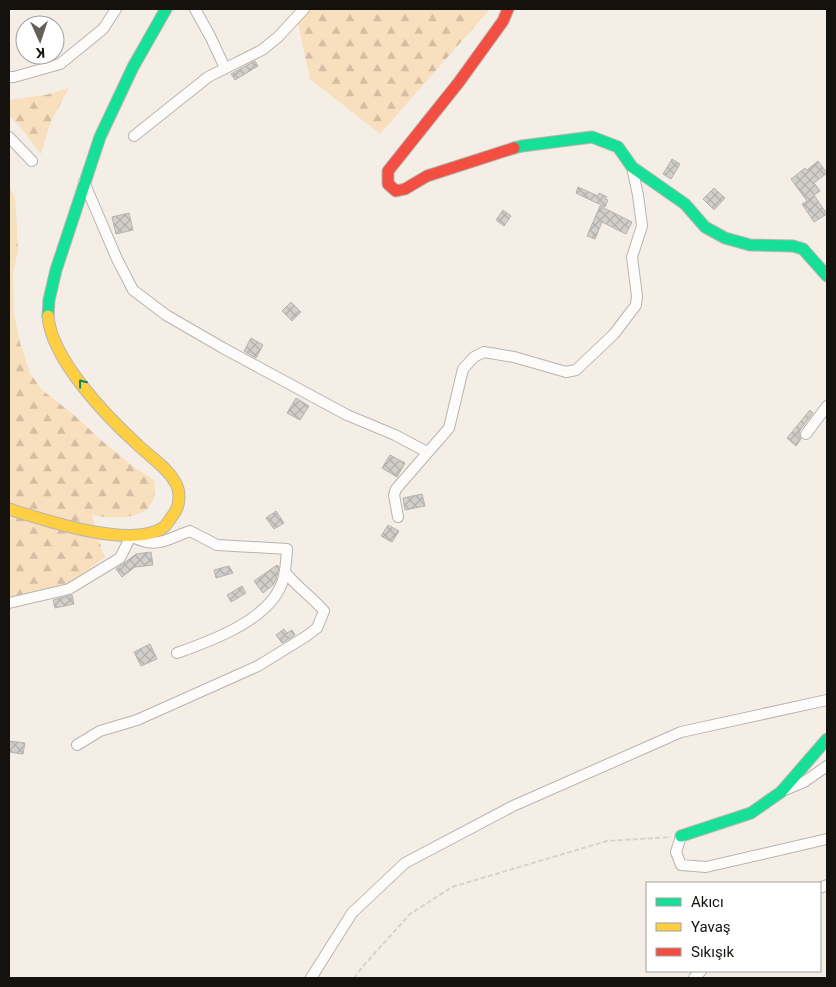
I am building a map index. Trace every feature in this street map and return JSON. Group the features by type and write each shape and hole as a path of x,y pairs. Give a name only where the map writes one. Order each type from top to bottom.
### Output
{"main road":[{"path":"9,502 64,518 118,528 154,525 161,520 170,504 172,496 162,479 128,448 87,405 68,381 45,340 41,328 40,315 43,288 50,262 78,175 113,89 158,9"},
{"path":"9,509 76,528 131,536 152,532 170,521 177,506 177,486 173,479 131,440 95,400 59,352 49,328 48,316 51,288 84,182 109,115 133,66 166,9"},
{"path":"508,9 503,21 459,82 388,171 388,184 396,191 405,189 426,176 522,146 592,136 618,147 632,167 685,204 705,227 725,238 750,245 793,246 803,249 827,276"},
{"path":"681,836 750,813 781,792 827,739"}],"street":[{"path":"9,77 60,64 103,29 116,9"},
{"path":"195,9 225,68"},
{"path":"134,136 208,76 262,50 278,37 304,9"},
{"path":"9,137 32,161"},
{"path":"398,517 394,495 396,489 450,428 463,369 474,357 484,352 514,357 566,372 576,370 614,334 636,305 637,296 632,257 642,226 632,167"},
{"path":"84,182 117,259 133,290 166,315 223,348 347,415 395,435 428,452"},
{"path":"806,434 827,406"},
{"path":"9,603 69,589 120,558 131,536 142,542 170,541 190,531 218,545 287,549 283,583 276,595 259,615 206,642 177,653"},
{"path":"77,746 100,731 138,720 258,666 305,638 317,628 324,611 314,600 296,586 284,572"},
{"path":"310,978 352,913 405,863 513,806 681,732 827,700"},
{"path":"781,792 804,782 827,766"},
{"path":"681,836 676,852 681,865 706,867 827,839"}],"path":[{"path":"354,978 410,914 452,887 607,841 681,836"}],"green space":[{"path":"295,9 490,9 380,134 310,79"},
{"path":"69,88 51,121 41,154 17,123 9,116 9,100 45,95"},
{"path":"9,187 15,197 18,250 13,275 14,313 20,343 30,373 42,390 135,468 154,480 155,493 151,503 145,510 136,515 103,517 92,515 105,557 68,585 9,600"}],"building":[{"path":"255,61 258,66 235,80 231,74"},
{"path":"672,159 680,164 671,179 663,174"},
{"path":"818,161 827,173 814,183 820,191 814,195 827,214 814,222 802,204 807,201 791,179"},
{"path":"578,187 598,196 599,193 607,197 605,199 608,200 605,207 576,193"},
{"path":"714,188 725,198 714,210 703,199"},
{"path":"600,206 632,222 626,234 602,222 595,239 587,236"},
{"path":"503,210 511,216 504,226 496,220"},
{"path":"129,213 133,230 116,234 112,217"},
{"path":"291,302 301,312 292,321 282,311"},
{"path":"251,338 263,345 256,358 244,351"},
{"path":"296,398 309,406 300,420 287,413"},
{"path":"810,410 813,413 800,430 801,439 796,446 787,438"},
{"path":"390,455 405,463 397,477 382,468"},
{"path":"422,494 425,506 405,510 403,498"},
{"path":"276,511 284,523 274,529 266,518"},
{"path":"388,525 399,531 392,542 381,536"},
{"path":"151,552 153,565 135,567 122,577 116,569 136,554"},
{"path":"277,565 279,567 276,580 263,593 254,581"},
{"path":"229,566 233,573 216,578 214,570"},
{"path":"242,586 246,593 231,602 227,595"},
{"path":"72,595 74,604 55,608 53,600"},
{"path":"284,629 287,633 292,630 295,635 282,643 276,635"},
{"path":"150,644 157,659 141,666 134,652"},
{"path":"10,741 25,743 23,754 9,752"}],"traffic: fast":[{"path":"48,316 49,300 56,270 100,137 133,67 166,9"},
{"path":"514,148 592,137 618,147 632,167 685,204 705,227 725,238 750,245 793,246 803,249 827,276"},
{"path":"681,836 751,813 781,792 827,739"}],"traffic: slow":[{"path":"9,509 88,531 131,535 150,533 164,527 175,512 178,503 179,494 172,477 111,419 82,386 59,350 51,333 48,316"}],"traffic: jam":[{"path":"508,9 503,21 459,82 388,171 388,184 396,191 405,189 427,176 514,148"}]}
